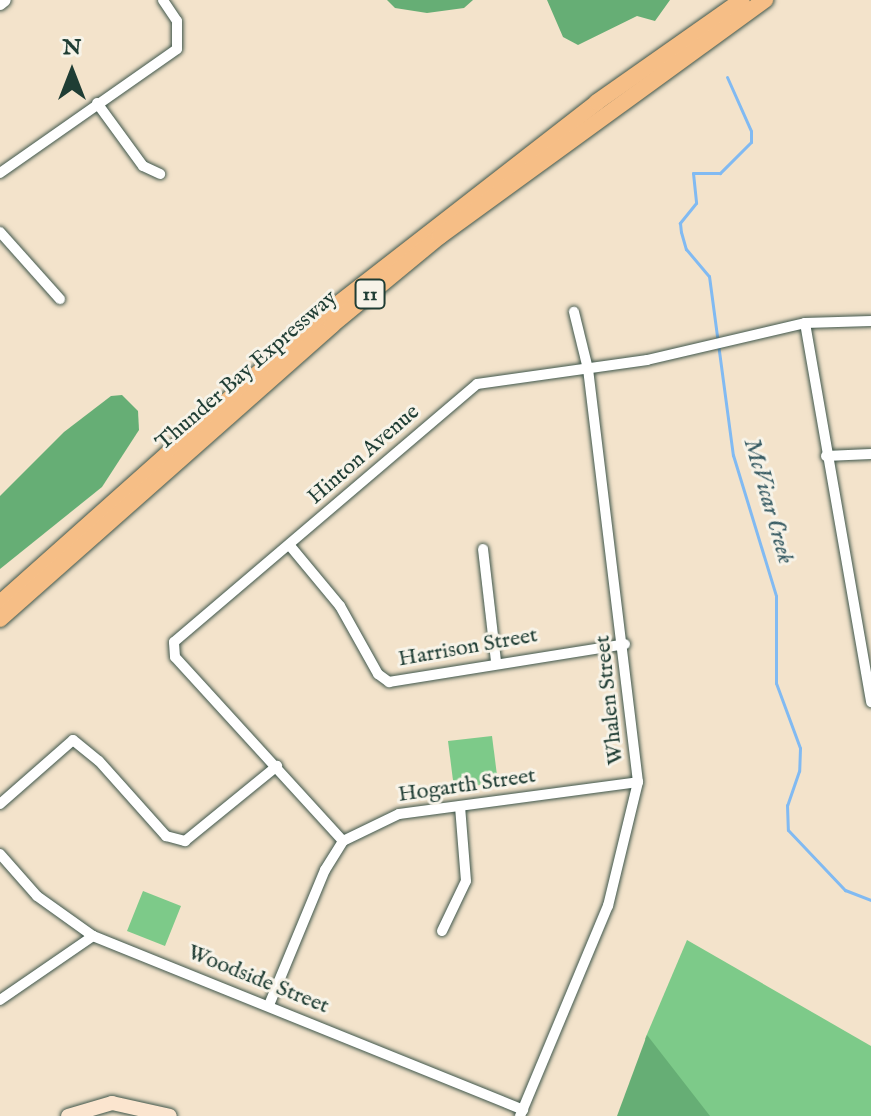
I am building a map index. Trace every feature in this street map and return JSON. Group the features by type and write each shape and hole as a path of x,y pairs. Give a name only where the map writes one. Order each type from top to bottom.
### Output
{"highway":[{"name":"Thunder Bay Expressway","path":"0,603 331,309 597,102 742,0"},
{"name":"Thunder Bay Expressway","path":"0,619 320,335 440,236 765,0"}],"main road":[{"path":"68,1116 108,1104 133,1105 170,1116"}],"street":[{"path":"0,4 5,0"},
{"path":"0,173 177,49 177,21 163,0"},
{"path":"97,103 143,166 160,174"},
{"path":"0,232 60,299"},
{"name":"Whalen Street","path":"522,1113 608,906 638,782 625,644 588,369 574,312"},
{"name":"Hinton Avenue","path":"343,841 171,649 470,388 484,382 588,369 805,323 871,321"},
{"path":"805,323 871,702"},
{"path":"826,456 871,454"},
{"name":"Harrison Street","path":"291,547 340,606 384,680 625,644"},
{"path":"483,549 496,662"},
{"path":"0,804 73,740 99,761 166,836 185,841 277,766"},
{"name":"Hogarth Street","path":"343,841 399,814 638,782"},
{"path":"442,931 466,881 460,806"},
{"path":"269,1005 325,870 343,841"},
{"name":"Woodside Street","path":"0,854 36,895 93,936 269,1005 522,1113"},
{"path":"0,1000 93,936"}],"green space":[{"path":"387,0 473,0 464,8 427,13 395,8"},
{"path":"547,0 670,0 655,21 637,16 578,45 563,37"},
{"path":"122,395 138,411 139,430 102,487 0,569 0,496 64,432 111,396"},
{"path":"492,736 498,783 454,788 448,741"},
{"path":"143,891 181,906 165,946 127,931"},
{"path":"687,940 871,1046 871,1116 704,1116 645,1039"},
{"path":"647,1035 710,1116 617,1116"}],"waterway":[{"name":"McVicar Creek","path":"727,77 751,131 751,142 720,173 693,173 696,203 680,223 681,232 686,249 709,276 733,455 776,596 776,683 800,748 799,771 787,805 788,830 845,890 871,900"}]}
